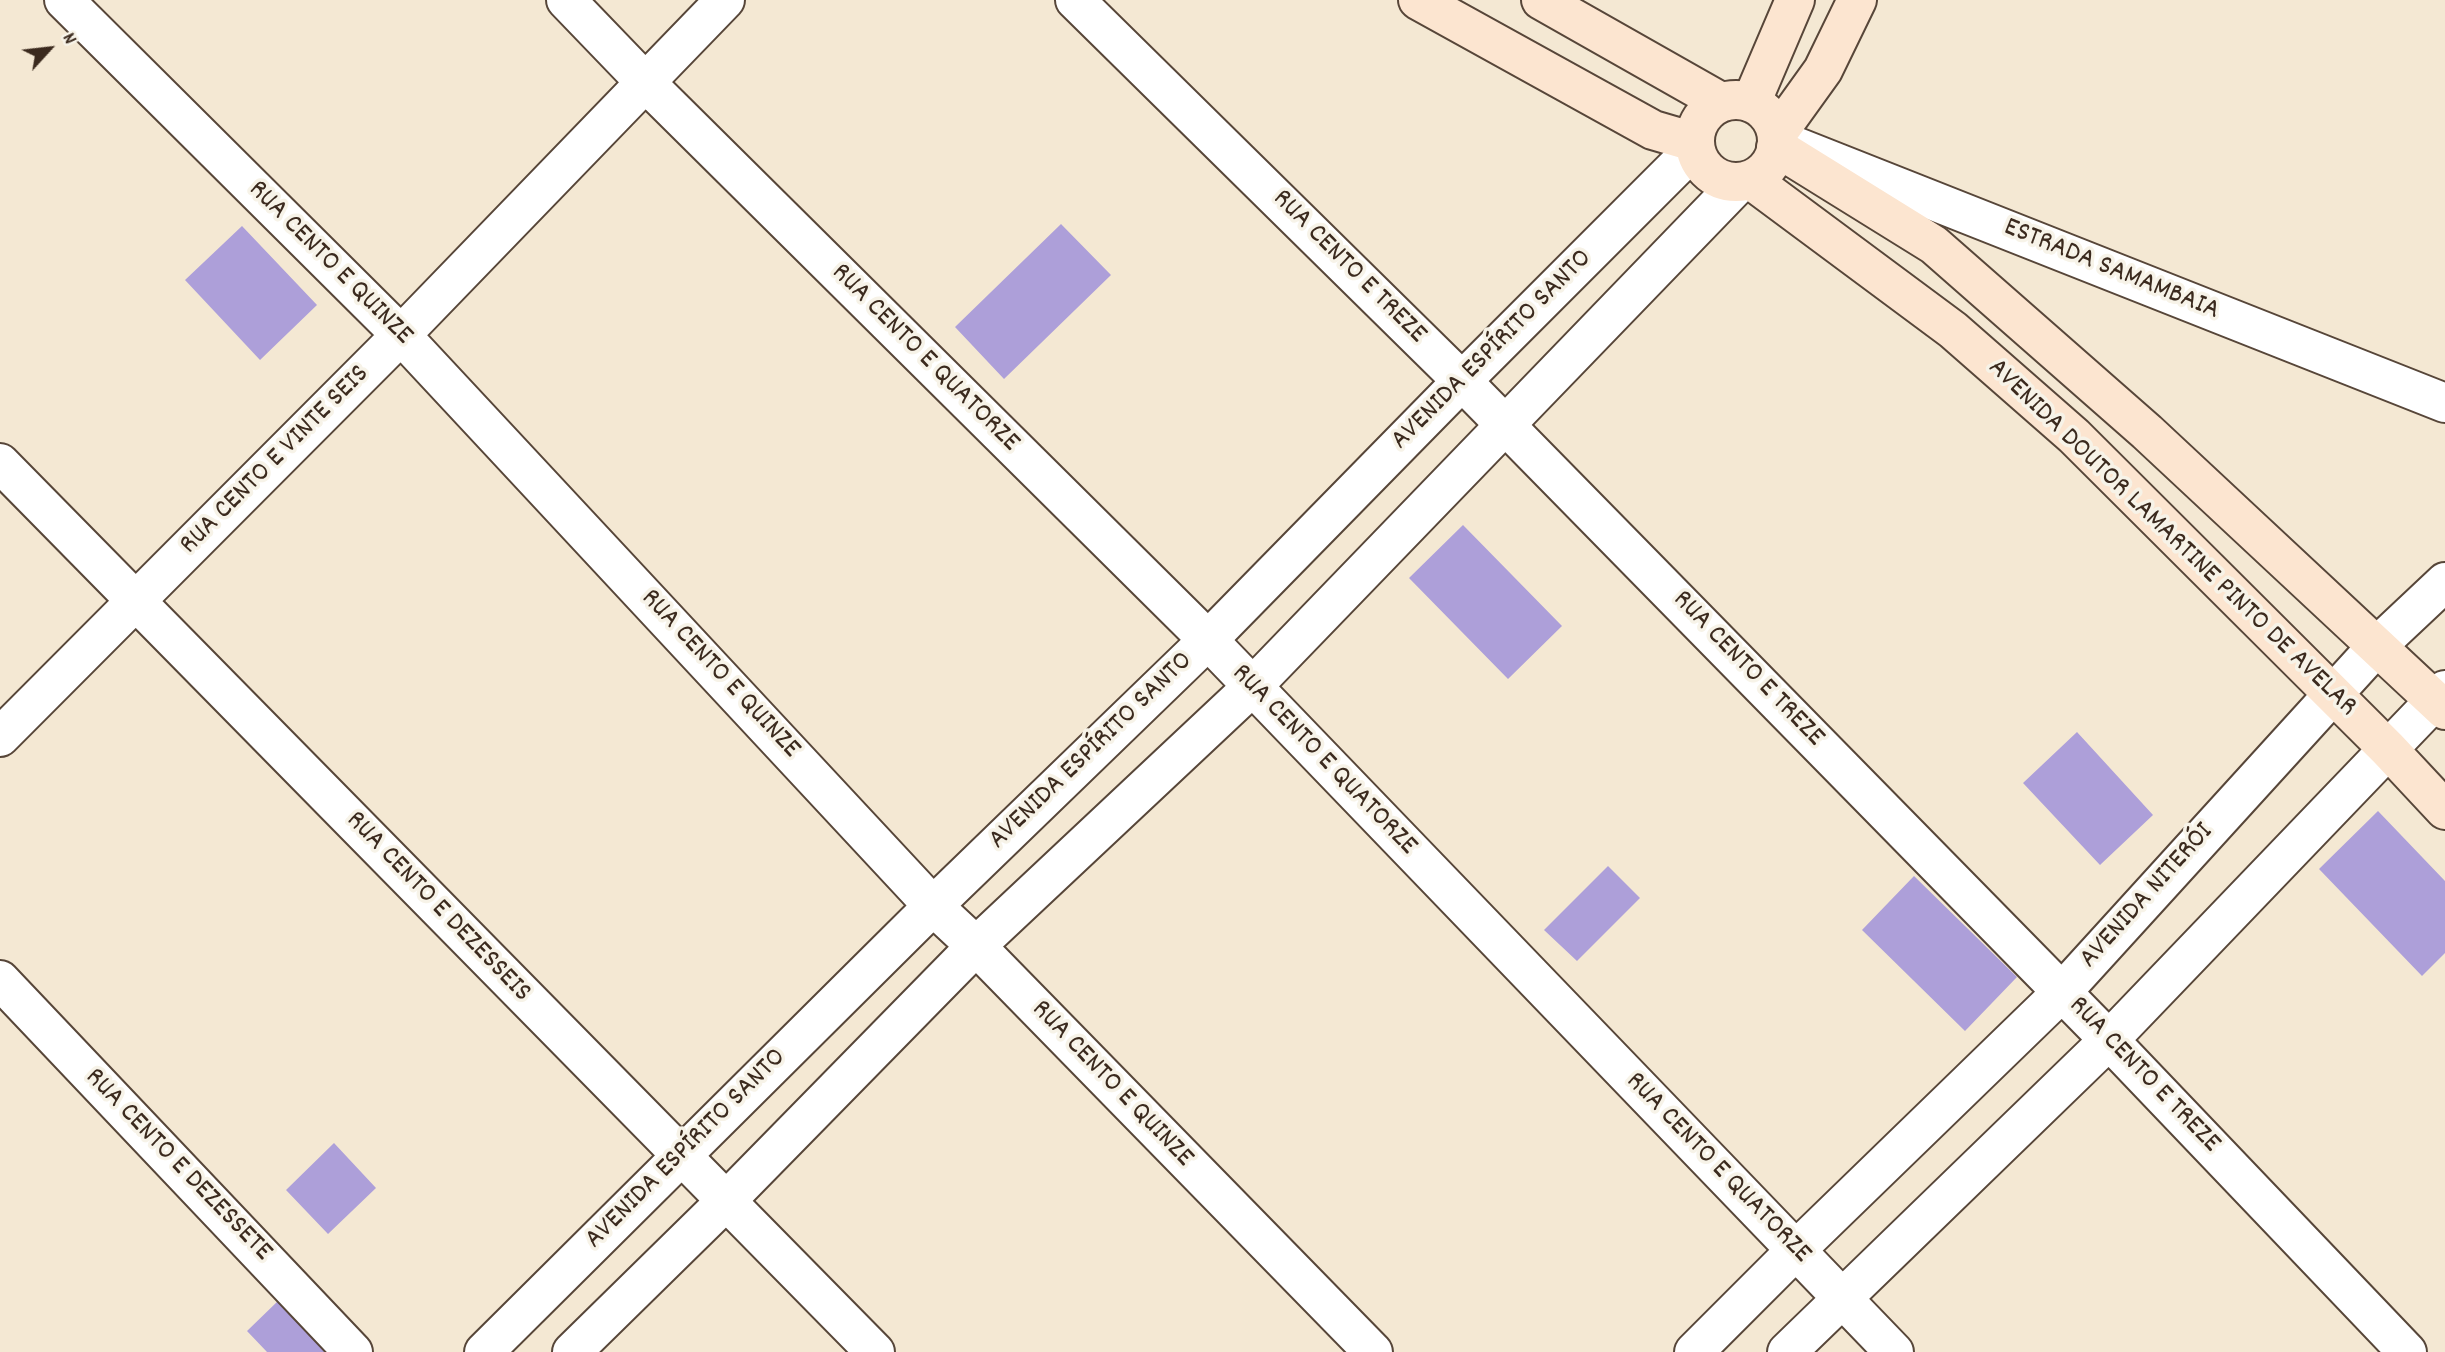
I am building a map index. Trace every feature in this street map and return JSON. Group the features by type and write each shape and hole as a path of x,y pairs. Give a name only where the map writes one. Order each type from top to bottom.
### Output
{"main road":[{"path":"1418,0 1653,130 1695,145"},
{"path":"1541,0 1736,102 1767,114 1777,140"},
{"path":"1795,0 1736,102 1701,121 1695,145 1703,167 1719,179 1745,181 1768,167 1777,140 1823,70 1857,0"},
{"name":"AVENIDA DOUTOR LAMARTINE PINTO DE AVELAR","path":"1777,140 1934,245 2147,432 2378,645 2442,700"},
{"name":"AVENIDA DOUTOR LAMARTINE PINTO DE AVELAR","path":"1745,181 1953,330 2064,427 2388,749 2445,810"}],"street":[{"name":"RUA CENTO E QUINZE","path":"64,0 401,334 933,906 976,946 1373,1352"},
{"name":"RUA CENTO E QUATORZE","path":"566,0 644,82 1208,640 1894,1352"},
{"name":"RUA CENTO E VINTE SEIS","path":"0,737 401,334 724,0"},
{"name":"RUA CENTO E TREZE","path":"1075,0 1507,425 2109,1040 2407,1352"},
{"name":"ESTRADA SAMAMBAIA","path":"1777,140 2445,403"},
{"name":"AVENIDA ESPÍRITO SANTO","path":"484,1352 933,906 1208,640 1695,145"},
{"name":"AVENIDA ESPÍRITO SANTO","path":"572,1352 727,1200 976,946 1252,687 1745,181"},
{"name":"RUA CENTO E DEZESSEIS","path":"0,463 875,1352"},
{"name":"AVENIDA NITERÓI","path":"1694,1352 2062,992 2378,645 2445,582"},
{"path":"1787,1352 2109,1040 2388,749 2442,700"},
{"name":"RUA CENTO E DEZESSETE","path":"0,980 353,1352"}],"building":[{"path":"1061,224 1111,275 1004,379 955,327"},
{"path":"242,226 317,305 260,360 185,280"},
{"path":"1463,525 1562,626 1508,679 1409,578"},
{"path":"2077,732 2153,815 2100,865 2023,783"},
{"path":"2378,811 2445,881 2445,953 2422,976 2319,869"},
{"path":"1608,866 1640,898 1577,961 1544,930"},
{"path":"1914,876 2017,977 1965,1031 1862,930"},
{"path":"334,1143 376,1188 328,1234 286,1190"},
{"path":"279,1300 328,1352 267,1352 247,1331"}]}
